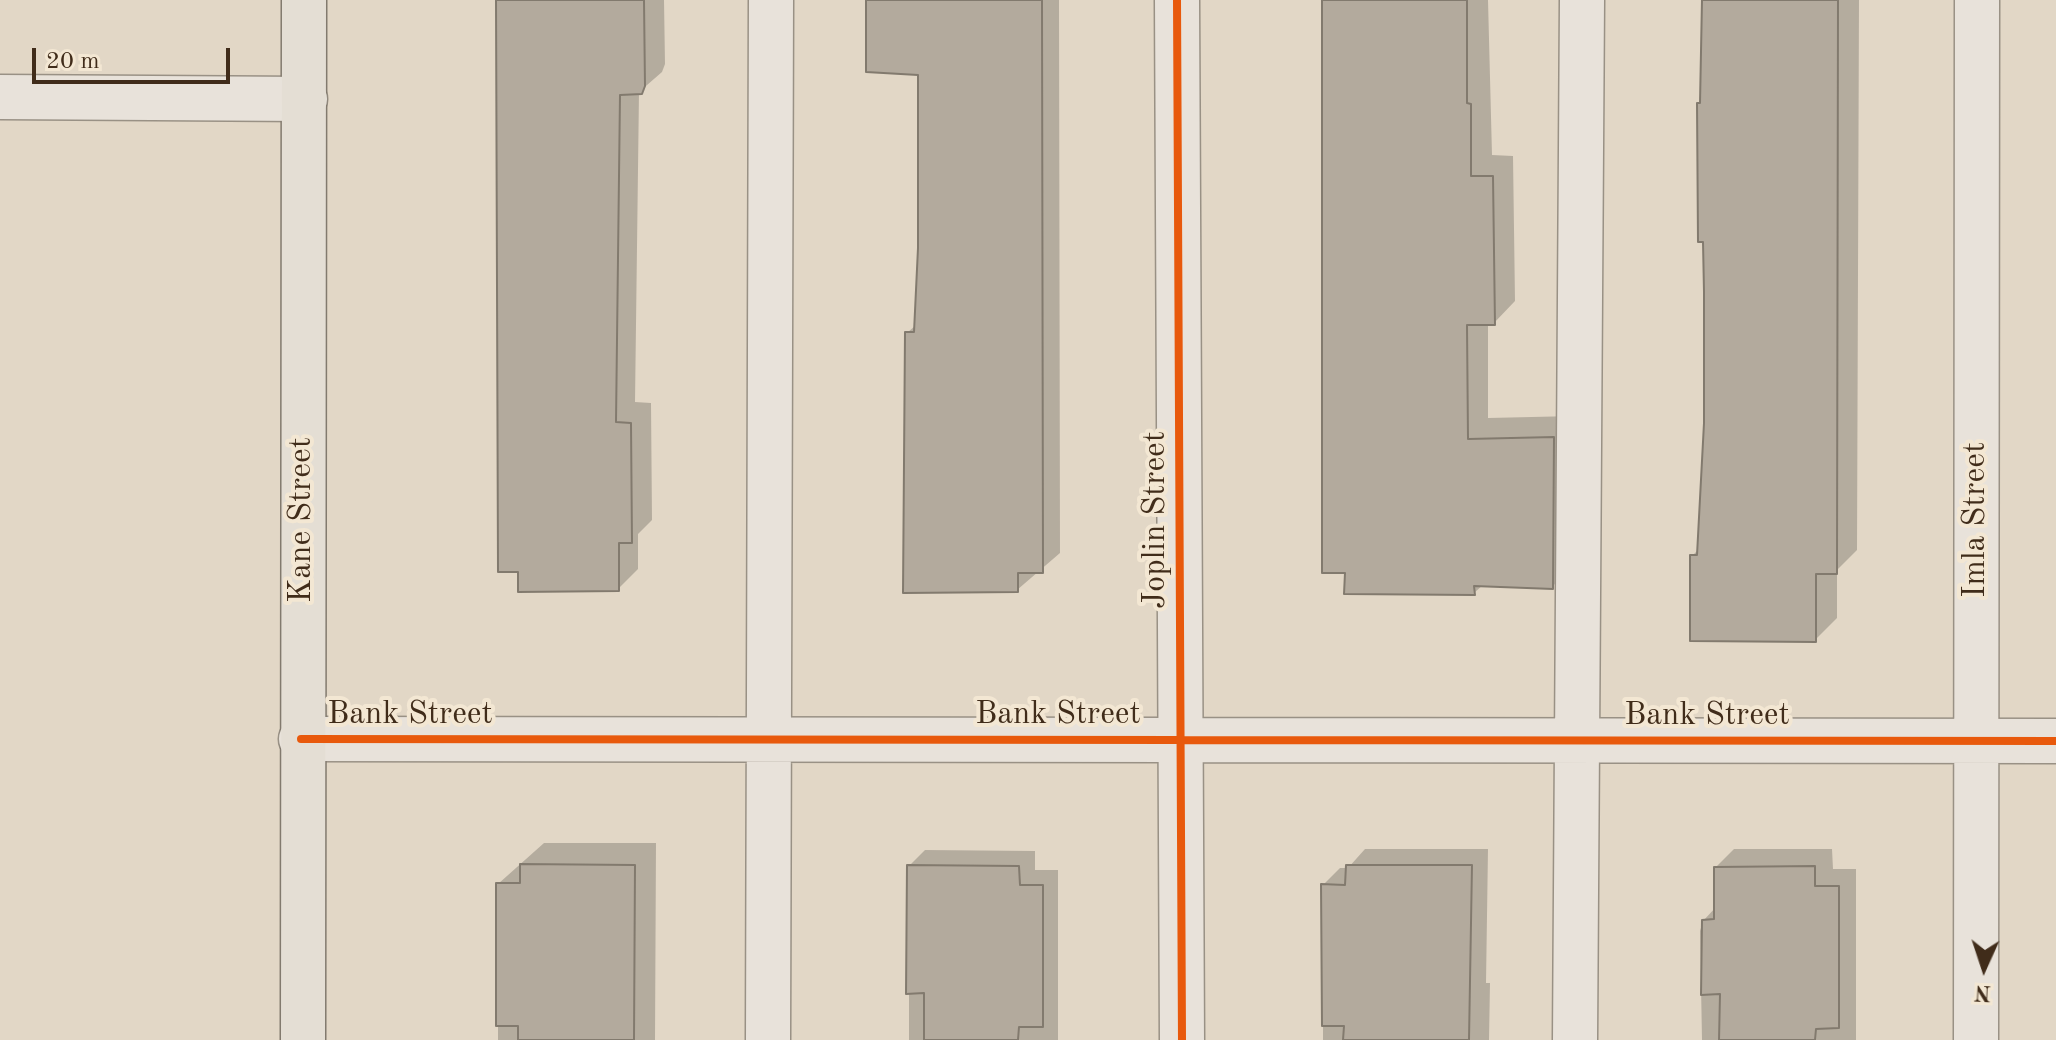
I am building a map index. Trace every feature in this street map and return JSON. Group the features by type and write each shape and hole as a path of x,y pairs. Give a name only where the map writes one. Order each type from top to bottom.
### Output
{"main road":[{"name":"Kane Street","path":"303,1040 304,0"}],"street":[{"path":"768,1040 771,0"},
{"name":"Joplin Street","path":"1177,0 1182,1040"},
{"path":"1575,1040 1582,0"},
{"name":"Imla Street","path":"1976,1040 1977,0"},
{"path":"0,97 305,99"},
{"name":"Bank Street","path":"301,739 2056,741"}],"building":[{"path":"496,0 644,0 645,86 642,94 620,95 616,422 631,423 632,543 619,543 619,591 518,592 518,572 498,572"},
{"path":"866,0 1042,0 1043,573 1018,573 1018,592 903,593 905,332 914,332 918,248 918,75 866,72"},
{"path":"1322,0 1467,0 1471,176 1493,176 1495,325 1467,325 1468,439 1554,437 1553,589 1474,586 1475,595 1344,594 1345,573 1322,573"},
{"path":"1702,0 1838,0 1837,574 1816,574 1816,642 1690,641 1690,555 1697,555 1704,423 1703,242 1698,242 1697,103 1700,103"},
{"path":"520,864 635,865 634,1040 518,1040 518,1026 496,1026 496,883 520,883"},
{"path":"907,865 1019,866 1020,885 1043,885 1043,1027 1019,1027 1018,1040 924,1040 924,993 906,994"},
{"path":"1346,865 1472,865 1469,1040 1343,1040 1344,1026 1322,1026 1321,884 1345,885"},
{"path":"1815,866 1815,886 1839,886 1839,1028 1816,1029 1815,1040 1719,1040 1720,994 1701,995 1702,920 1714,919 1714,867"}],"cycle path":[{"path":"1177,0 1182,1040"},
{"path":"301,739 2056,741"}]}
